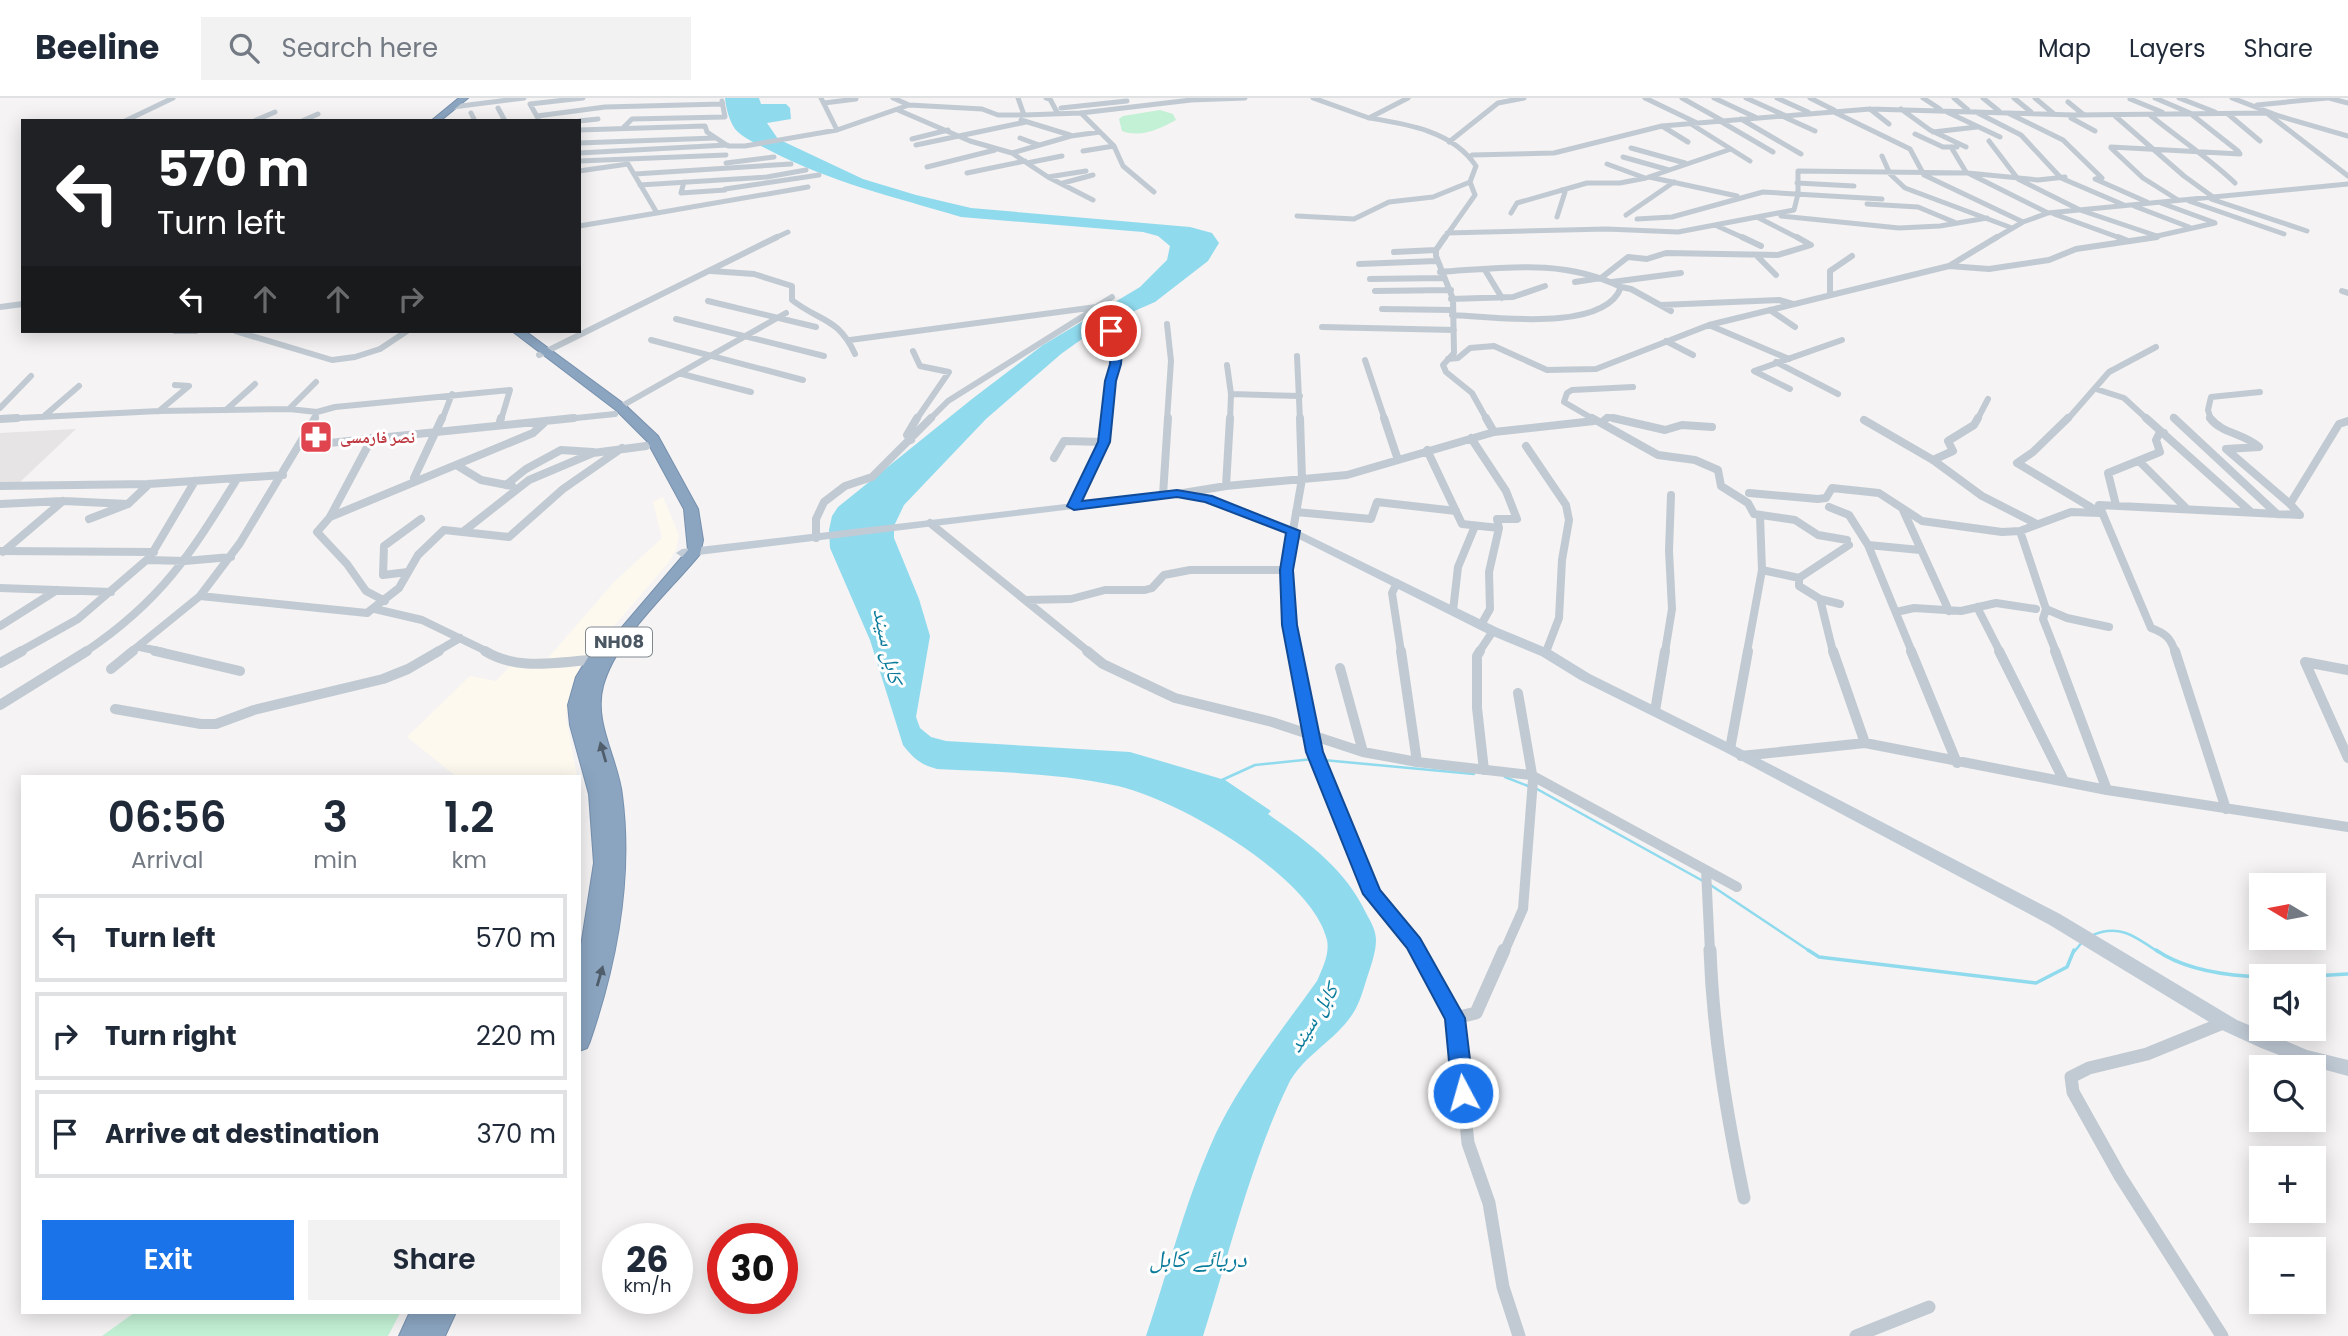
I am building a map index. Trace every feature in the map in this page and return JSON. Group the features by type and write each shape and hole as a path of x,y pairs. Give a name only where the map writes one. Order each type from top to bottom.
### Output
{"highway":[{"path":"431,119 464,98"},
{"path":"437,119 454,103"},
{"path":"510,333 542,353"},
{"path":"520,333 653,439 691,509 696,540 689,552"},
{"path":"617,411 646,446 677,501 689,552"},
{"name":"NH08","path":"581,1035 603,968 601,946 604,863 598,794 579,725 577,705 584,677 592,660 689,552"},
{"name":"NH08","path":"581,991 601,946 616,874 613,793 592,714 595,685 617,645 689,552"},
{"path":"413,1336 424,1314"},
{"path":"431,1336 442,1314"}],"street":[{"path":"129,119 173,98"},
{"path":"454,103 524,98"},
{"path":"583,98 530,104 538,119 574,111 723,104"},
{"path":"639,106 646,98"},
{"path":"895,98 904,98"},
{"path":"895,98 909,105 982,109 1071,136"},
{"path":"1018,98 1024,116"},
{"path":"1050,98 1057,112"},
{"path":"1010,116 1158,98"},
{"path":"1057,112 1081,113 1189,99 1245,98"},
{"path":"1313,98 1370,118 1403,123 1429,132 1472,156 1554,153 1662,125 1870,109 1941,109 2064,115 2268,113 2348,176"},
{"path":"1370,118 1408,98"},
{"path":"1490,98 1499,103"},
{"path":"1448,142 1499,103 1524,98"},
{"path":"1645,98 1693,123 1751,161"},
{"path":"1682,98 1773,152"},
{"path":"1714,98 1756,118"},
{"path":"1746,98 1815,131"},
{"path":"1777,98 1810,113"},
{"path":"1810,98 1910,149 1924,175 2024,222"},
{"path":"1923,98 2000,137"},
{"path":"1954,98 1970,110 2021,135 2063,177 2127,205 2189,227"},
{"path":"1983,98 2001,111 2063,140 2102,178 2095,179 2149,202"},
{"path":"2014,98 2031,112"},
{"path":"2035,98 2055,114"},
{"path":"2155,98 2192,114 2240,153 2111,147 2143,178 2182,200 2284,234"},
{"path":"2179,98 2219,114"},
{"path":"2232,98 2268,113 2348,136"},
{"path":"2298,98 2304,100"},
{"path":"2330,98 2348,103"},
{"path":"2253,106 2338,98"},
{"path":"836,130 823,100 856,99"},
{"path":"2130,99 2167,115"},
{"path":"2068,102 2085,115"},
{"path":"1896,103 1933,132 1966,147 1942,147 1915,134 1933,132 1977,127"},
{"path":"632,119 725,117 723,104"},
{"path":"623,128 640,112 723,104"},
{"path":"581,153 756,144 836,130 909,105"},
{"path":"498,108 504,119"},
{"path":"1870,109 1889,124"},
{"path":"898,110 957,135 1013,153 1048,177 1093,200"},
{"path":"573,119 574,111"},
{"path":"259,119 275,112"},
{"path":"471,113 474,119"},
{"path":"1081,113 1114,146 1123,166 1154,192"},
{"path":"307,119 318,114"},
{"path":"1909,114 1953,115"},
{"path":"2228,114 2260,141"},
{"path":"2064,115 2095,131"},
{"path":"2113,115 2210,197 2307,231"},
{"path":"2150,115 2235,183"},
{"path":"581,130 706,128 713,117"},
{"path":"581,121 598,119"},
{"path":"1741,119 1801,154"},
{"path":"916,145 1026,122"},
{"path":"1662,125 1688,142"},
{"path":"581,141 588,132 623,128 706,128 727,146"},
{"path":"912,139 948,130"},
{"path":"1013,153 1071,136 1100,132"},
{"path":"581,143 715,138"},
{"path":"1020,138 1039,145"},
{"path":"1989,141 2017,177 2080,210 2160,237"},
{"path":"727,146 725,189 728,201"},
{"path":"1083,151 1114,146"},
{"path":"1631,148 1685,163"},
{"path":"1951,148 1968,173 2050,213 2132,242"},
{"path":"928,167 997,149"},
{"path":"1511,213 1517,203 1587,183 1620,183 1647,177 1731,149"},
{"path":"967,173 1062,156"},
{"path":"1472,156 1476,166 1470,182 1475,195 1436,250 1436,261 1441,275 1451,290 1454,330 1454,353 1443,365 1446,372 1472,393 1494,432"},
{"path":"1882,156 1890,174 1905,188 2012,228"},
{"path":"581,171 628,164 774,157"},
{"path":"1623,157 1670,170"},
{"path":"581,161 791,164"},
{"path":"635,174 726,161"},
{"path":"628,164 657,213"},
{"path":"1607,164 1647,177 1739,197"},
{"path":"640,184 726,180 807,170"},
{"path":"1447,233 1606,229 1678,232 1794,210 1798,170 2063,177"},
{"path":"1048,177 1086,171"},
{"path":"1063,183 1093,175"},
{"path":"684,182 681,193 819,176"},
{"path":"1761,180 1763,192"},
{"path":"1297,216 1354,219 1389,202 1433,197 1470,182"},
{"path":"1626,215 1674,182"},
{"path":"1797,183 1854,186"},
{"path":"1448,359 1463,355 1470,348 1494,346 1547,370 1596,369 1709,325 1949,266 2012,228 2050,213 2348,184"},
{"path":"581,226 808,187"},
{"path":"1557,217 1565,192 1562,190"},
{"path":"1637,219 1684,214 1763,192 1916,207 1955,222"},
{"path":"1797,196 1882,199"},
{"path":"1949,266 1989,269 2049,260 2076,249 2160,237 2189,227 2215,223 2157,202"},
{"path":"1684,214 1761,246"},
{"path":"1770,215 1899,228 1928,228 1987,218"},
{"path":"1575,282 1601,278 1628,257 1647,259 1666,253 1757,256 1778,254 1811,243 1756,217"},
{"path":"542,353 788,232"},
{"path":"1394,252 1436,250"},
{"path":"1757,256 1776,275"},
{"path":"1830,295 1830,271 1852,256"},
{"path":"1359,264 1436,261"},
{"path":"1370,279 1562,267 1631,289 1671,312"},
{"path":"1485,270 1502,298"},
{"path":"710,271 754,274 792,286 792,300 800,307 836,323 849,340 855,354"},
{"path":"1612,282 1681,273"},
{"path":"1451,299 1502,298 1545,286"},
{"path":"1382,309 1560,317 1591,314 1617,297 1621,287"},
{"path":"1375,291 1451,290"},
{"path":"816,538 816,519 824,502 845,485 872,477 948,401 1112,297"},
{"path":"1661,305 1779,300 1793,304"},
{"path":"708,301 816,327"},
{"path":"0,307 21,304"},
{"path":"849,340 1101,305"},
{"path":"1770,310 1795,327"},
{"path":"300,446 546,421 617,411 786,313"},
{"path":"676,319 824,356"},
{"path":"1167,324 1171,361 1170,494"},
{"path":"1709,325 1790,359"},
{"path":"1322,327 1454,330"},
{"path":"1074,506 1104,442 1110,381 1116,364 1111,331"},
{"path":"245,333 298,347 323,360 345,358 382,348 399,340 405,333"},
{"path":"651,340 803,380"},
{"path":"1790,389 1754,371 1842,340"},
{"path":"1666,341 1693,355"},
{"path":"2101,513 2017,463 2043,443 2109,372 2156,347"},
{"path":"911,440 907,435 909,430 949,372 920,366 913,351"},
{"path":"1297,356 1302,479 1286,570 1289,625 1315,752 1372,894 1413,943 1455,1018 1468,1143 1489,1203 1503,1287 1519,1336"},
{"path":"1365,360 1398,460"},
{"path":"1776,362 1838,394"},
{"path":"1226,486 1231,394 1227,365"},
{"path":"682,374 751,392"},
{"path":"0,408 31,376"},
{"path":"289,409 316,382"},
{"path":"159,411 189,386 175,384"},
{"path":"226,410 255,384"},
{"path":"44,417 79,386"},
{"path":"1633,387 1572,390 1564,400 1566,405 1658,455 1695,460 1718,470 1724,490 1748,502 1750,511 1760,516 1795,520 1818,535 1848,543 1799,578 1762,570"},
{"path":"2096,389 2124,398 2252,512"},
{"path":"0,419 159,411 289,409 317,412 335,407 510,390 499,425"},
{"path":"2225,809 2172,642 2164,633 2151,628 2099,505 2300,515 2226,449 2259,447 2255,441 2220,429 2211,422 2207,407 2211,397 2260,392"},
{"path":"414,478 452,394"},
{"path":"1231,394 1300,396"},
{"path":"1933,460 1953,451 1948,441 1973,425 1988,399"},
{"path":"111,668 200,596 231,558 312,426 317,412"},
{"path":"689,552 1226,486 1347,475 1494,432 1599,422 1609,417 1665,430 1682,425 1712,427"},
{"path":"2173,417 2277,514"},
{"path":"1864,420 1933,460 1982,495 2037,524"},
{"path":"330,517 533,433 546,421"},
{"path":"2290,504 2339,424 2348,421"},
{"path":"2116,505 2108,473 2160,452 2156,440 2159,434 2164,433"},
{"path":"372,438 330,517 317,532 347,564 366,591 385,601"},
{"path":"1471,438 1506,491 1517,519 1497,518 1499,528 1489,572 1490,609 1487,628 1477,656 1477,708 1484,770"},
{"path":"1054,458 1064,441 1104,442"},
{"path":"506,485 526,469 561,450 597,452 646,446"},
{"path":"1526,446 1566,505 1569,520 1562,560 1559,618 1546,653"},
{"path":"200,596 367,613 399,588 418,555 444,530 509,537 563,489 622,448"},
{"path":"1427,450 1462,524 1499,528"},
{"path":"464,531 518,487 597,452"},
{"path":"2139,461 2186,508"},
{"path":"458,466 481,480 518,487"},
{"path":"0,485 149,484 283,475"},
{"path":"0,705 117,631 145,606 185,561 237,479"},
{"path":"0,663 78,619 151,556 195,481"},
{"path":"89,519 128,504 149,484"},
{"path":"1749,493 1818,499 1826,498 1832,488 1879,493 1913,517 1931,523 2002,532 2021,531 2071,512 2101,513"},
{"path":"1170,494 1208,499 1293,531 1487,628 1546,653 1585,677 1735,752 2054,919 2223,1023 2252,1038 2288,1051 2348,1068"},
{"path":"1655,711 1672,609 1669,551 1671,495"},
{"path":"0,504 64,501 128,504"},
{"path":"2,552 64,501"},
{"path":"1296,512 1371,519 1377,502 1456,511"},
{"path":"1829,507 1849,515 1868,545 1957,763"},
{"path":"1903,510 1949,611"},
{"path":"1735,752 1762,570 1760,516"},
{"path":"408,572 383,575 384,546 421,519"},
{"path":"930,523 1103,664 1175,698 1272,722 1363,752 1484,770 1532,782 1705,879 1737,887"},
{"path":"1453,611 1458,567 1475,526"},
{"path":"2021,531 2043,619 2107,790"},
{"path":"1868,545 1920,550"},
{"path":"2,552 151,556 185,561 231,558"},
{"path":"1025,600 1071,599 1105,590 1145,590 1152,588 1164,575 1190,570 1286,570"},
{"path":"1799,578 1802,589 1820,599 1840,604"},
{"path":"1397,583 1392,593 1417,762"},
{"path":"0,588 111,592"},
{"path":"0,626 57,590"},
{"path":"1820,599 1835,660 1864,743"},
{"path":"1896,612 1914,608 1949,611 1996,603 2041,609 2109,627"},
{"path":"1977,607 2064,781"},
{"path":"375,609 422,620 498,659 514,664 592,660"},
{"path":"115,709 201,724 216,724 254,710 383,680 408,669 460,638"},
{"path":"140,647 240,671"},
{"path":"2348,670 2305,662 2348,758"},
{"path":"1340,668 1363,752"},
{"path":"1455,1018 1476,1013 1523,909 1532,782 1518,692"},
{"path":"1735,752 1864,743 2107,790 2348,827"},
{"path":"1705,879 1712,1007 1731,1138 1744,1198"},
{"path":"2222,1336 2120,1176 2073,1092 2071,1077 2090,1068 2147,1054 2223,1023"},
{"path":"1856,1336 1929,1307"}],"shaded area":[{"path":"76,429 20,482 0,482 0,433"},
{"path":"663,497 679,535 676,550 669,562 580,666 566,715 577,775 454,775 407,737 470,676 496,681 517,659 548,658 614,582 662,538 653,502"}],"green space":[{"path":"1160,110 1173,114 1176,120 1143,133 1122,131 1119,119 1123,116"},
{"path":"133,1314 399,1314 388,1336 102,1336"}],"water":[{"path":"725,98 759,98 761,104 786,104 790,108 791,119 767,123 778,139 863,179 916,195 971,208 1190,227 1212,233 1219,243 1208,261 1155,302 1100,326 1061,354 986,419 904,505 894,526 894,538 919,599 930,636 916,717 920,728 931,737 946,741 1130,752 1225,780 1271,811 1268,814 1325,858 1348,884 1373,927 1376,940 1374,955 1355,1010 1342,1028 1300,1067 1288,1085 1275,1115 1241,1209 1203,1336 1146,1336 1187,1208 1216,1133 1250,1074 1317,981 1327,951 1327,940 1316,916 1296,891 1239,844 1207,824 1144,794 1073,778 937,769 910,754 903,745 870,640 830,548 829,530 832,516 838,507 972,399 1043,345 1140,287 1167,260 1170,246 1158,236 1143,232 961,217 862,188 790,161 746,138 735,129"}],"waterway":[{"path":"1222,780 1255,765 1313,759"},
{"path":"1323,760 1474,774"},
{"path":"1505,777 1528,786"},
{"path":"1537,789 1703,881"},
{"path":"1709,884 1808,950"},
{"path":"2091,936 2101,932 2118,931 2134,936 2158,952"},
{"path":"2074,952 2083,941"},
{"path":"1808,950 1819,957 2036,983 2067,967 2074,950"},
{"path":"2156,950 2176,961 2223,974 2275,977 2348,974"}],"place":[{"name":"نصر فارمسی","path":"316,437"}],"route":[{"path":"1111,331 1116,364 1110,381 1104,442 1074,506 1177,494 1208,499 1293,531 1286,570 1289,625 1320,769 1372,894 1413,943 1455,1018 1463,1093"}],"water label":[{"name":"کابل سيند","path":"888,646"},
{"name":"کابل سيند","path":"1313,1018"},
{"name":"دریائے کابل","path":"1198,1259"}]}
